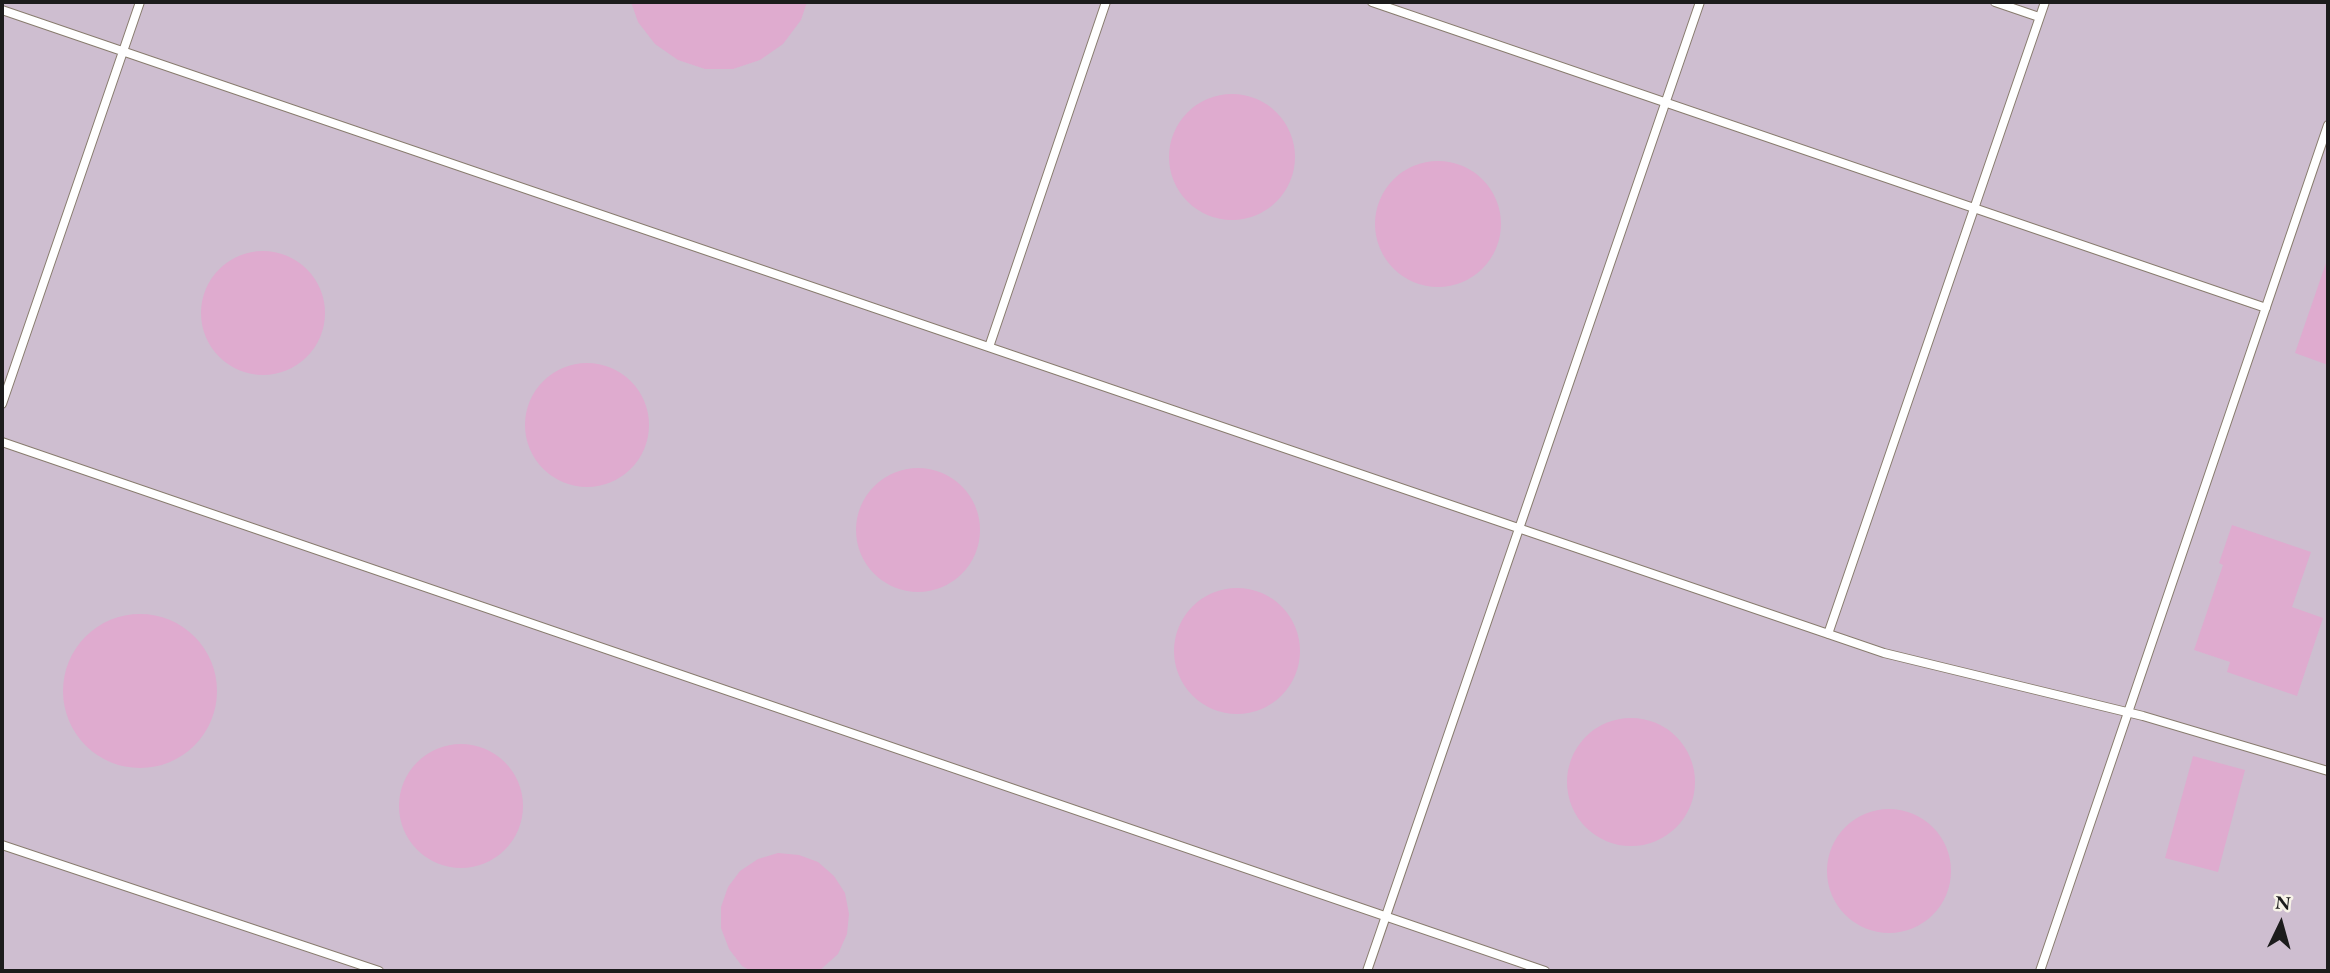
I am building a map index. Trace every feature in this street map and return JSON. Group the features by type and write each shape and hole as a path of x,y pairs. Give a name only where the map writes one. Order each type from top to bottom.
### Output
{"lane":[{"path":"2,404 140,2"},
{"path":"989,347 1106,2"},
{"path":"1372,2 2266,308"},
{"path":"1367,971 1700,2"},
{"path":"1995,2 2039,17"},
{"path":"1828,634 2045,2"},
{"path":"2,10 1828,634 1912,661 2128,713 2328,771"},
{"path":"2040,971 2328,125"},
{"path":"2,442 1545,971"},
{"path":"2,845 379,971"}],"shaded area":[{"path":"2,2 2328,2 2328,971 2,971"}],"building":[{"path":"631,2 807,2 801,20 783,44 760,60 733,69 705,69 678,60 655,44 638,22"},
{"path":"1232,94 1256,99 1276,113 1290,133 1295,157 1290,181 1276,201 1256,215 1232,220 1208,215 1188,201 1174,181 1169,157 1174,133 1188,113 1208,99"},
{"path":"1438,161 1462,166 1483,179 1496,200 1501,224 1496,248 1483,269 1462,282 1438,287 1414,282 1393,269 1380,248 1375,224 1380,200 1393,179 1414,166"},
{"path":"263,251 287,256 307,269 320,289 325,313 320,337 307,357 287,370 263,375 239,370 219,357 206,337 201,313 206,289 219,269 239,256"},
{"path":"2328,263 2328,365 2295,353"},
{"path":"587,363 611,367 631,381 645,401 649,425 645,449 631,469 611,483 587,487 563,483 543,469 529,449 525,425 529,401 543,381 563,367"},
{"path":"918,468 942,473 962,486 975,506 980,530 975,554 962,574 942,587 918,592 894,587 874,574 861,554 856,530 861,506 874,486 894,473"},
{"path":"2232,525 2311,552 2292,607 2323,618 2297,696 2227,672 2230,662 2194,650 2223,565 2219,563"},
{"path":"1237,588 1261,593 1281,607 1295,627 1300,651 1295,675 1281,695 1261,709 1237,714 1213,709 1193,695 1179,675 1174,651 1179,627 1193,607 1213,593"},
{"path":"140,614 169,620 194,637 211,662 217,691 211,720 194,745 169,762 140,768 111,762 86,745 69,720 63,691 69,662 86,637 111,620"},
{"path":"1631,718 1655,723 1676,737 1690,758 1695,782 1690,806 1676,827 1655,841 1631,846 1607,841 1586,827 1572,806 1567,782 1572,758 1586,737 1607,723"},
{"path":"461,744 485,749 505,762 518,782 523,806 518,830 505,850 485,863 461,868 437,863 417,850 404,830 399,806 404,782 417,762 437,749"},
{"path":"2193,756 2245,770 2218,872 2165,858"},
{"path":"1889,809 1913,814 1933,827 1946,847 1951,871 1946,895 1933,915 1913,928 1889,933 1865,928 1845,915 1832,895 1827,871 1832,847 1845,827 1865,814"},
{"path":"778,853 799,855 818,862 834,876 845,893 849,914 847,934 838,954 819,971 751,971 742,966 729,949 721,928 721,907 728,887 740,871 758,859"}]}
